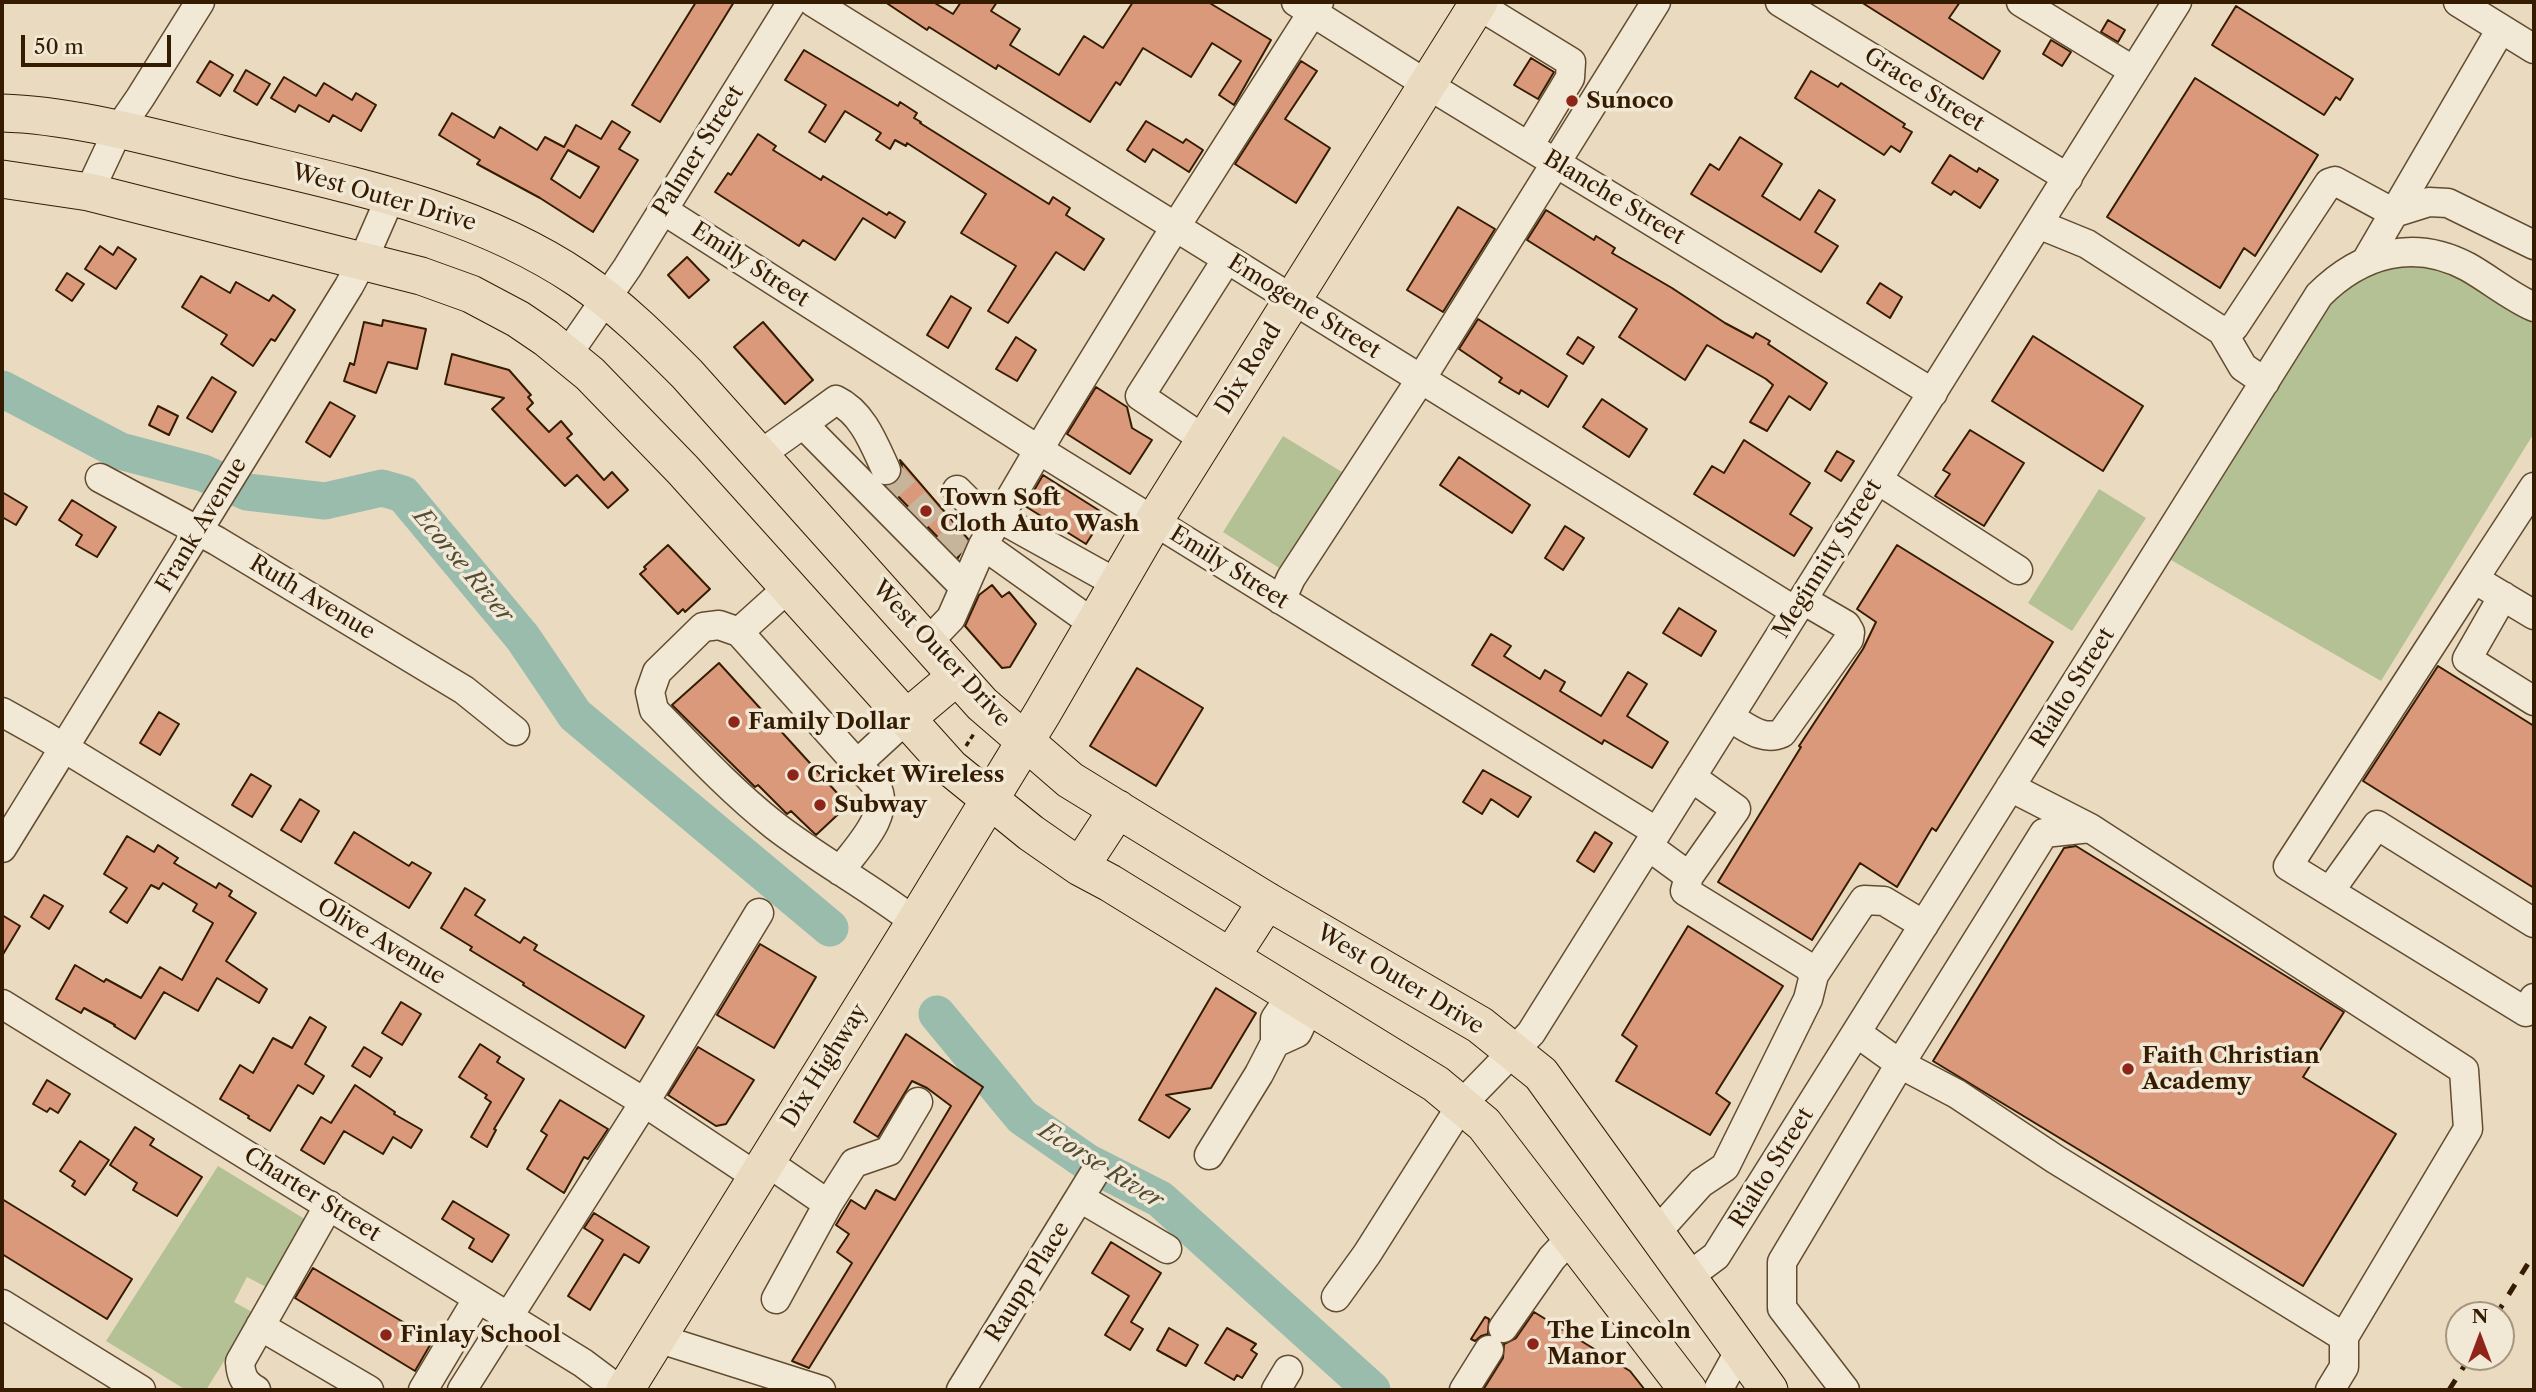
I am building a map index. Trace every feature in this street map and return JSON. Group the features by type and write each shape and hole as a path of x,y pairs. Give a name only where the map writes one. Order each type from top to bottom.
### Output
{"main road":[{"name":"Dix Road","path":"1025,741 1154,521 1478,3"},
{"name":"West Outer Drive","path":"2,113 18,113 118,130 391,195 449,213 502,235 552,262 606,299 687,374 982,704 1070,780 1267,901 1480,1025 1541,1074 1769,1390"},
{"path":"2,179 89,192 363,260 421,276 471,294 518,319 590,374 684,470 951,768 1036,837 1080,867 1436,1084 1484,1124 1688,1390"},
{"path":"907,718 957,676"},
{"name":"Dix Highway","path":"625,1390 1025,741"},
{"path":"1080,867 1118,809"},
{"path":"1231,957 1267,901"}],"street":[{"path":"89,192 118,130 141,98 200,2"},
{"name":"Palmer Street","path":"567,355 606,299 792,2"},
{"name":"Emogene Street","path":"813,2 1421,379 1799,605 1850,628 1849,639 1782,733 1765,737 1729,717"},
{"path":"1281,600 1291,578 1421,379 1656,2"},
{"name":"Grace Street","path":"1780,2 2068,178"},
{"path":"2021,2 2134,71"},
{"name":"Meginnity Street","path":"1336,1297 1367,1254 1462,1104 1531,1033 2177,2"},
{"path":"2458,2 2534,49"},
{"path":"1478,3 1571,62 1570,78 1529,146"},
{"path":"927,643 951,618 979,550 1309,5"},
{"name":"Blanche Street","path":"1309,5 1427,85 1933,393"},
{"path":"2366,261 2501,29"},
{"path":"2228,329 2329,183 2335,181 2394,213 2429,202 2448,203 2534,244"},
{"name":"Frank Avenue","path":"2,848 363,260 391,195"},
{"name":"Emily Street","path":"663,209 1653,839 1689,876"},
{"path":"2038,223 2087,244 2228,329 2243,367 2265,382"},
{"name":"Rialto Street","path":"1689,1276 1716,1256 2319,295 2335,279 2366,261 2407,252 2435,255 2471,269 2534,307"},
{"path":"1205,440 1140,396 1227,259"},
{"path":"761,454 836,400 850,407 886,470"},
{"path":"803,424 979,550 1094,624"},
{"name":"Ruth Avenue","path":"100,478 218,541 464,690 515,731"},
{"path":"1878,480 2018,570"},
{"path":"2534,487 2288,866 2526,1012 2534,998"},
{"path":"957,490 979,550"},
{"path":"979,550 1118,584"},
{"path":"2474,579 2534,615"},
{"path":"739,632 789,587"},
{"path":"2503,596 2467,659 2534,701"},
{"path":"840,871 880,815 881,795 876,785 739,632 719,625 703,627 657,672 650,692 653,710 728,786 775,825 840,871 875,891 915,922"},
{"name":"Olive Avenue","path":"2,712 644,1102 828,1204"},
{"path":"857,764 907,718"},
{"path":"1691,777 1735,809 1689,876 1685,891 1807,966 1814,975"},
{"path":"2010,787 2090,828 2464,1070 2469,1129 2344,1337 2344,1367 2330,1390"},
{"path":"2330,891 2377,825 2534,923"},
{"path":"1844,1390 1782,1308 1782,1262 1900,1064 2044,833 2090,828"},
{"path":"1657,1232 1701,1183 1725,1167 1808,999 1814,975 1864,900 1884,901 1924,925"},
{"path":"462,1390 760,913"},
{"path":"1209,1155 1275,1043 1275,1019 1300,1000"},
{"name":"Charter Street","path":"2,1004 583,1363 619,1390"},
{"path":"1857,1033 1900,1064 1957,1094 2055,1159 2210,1252 2344,1337"},
{"path":"776,1299 828,1204 854,1163 889,1151 918,1102"},
{"name":"Raupp Place","path":"961,1390 1087,1186 1167,1249"},
{"path":"256,1390 246,1384 241,1374 240,1362 329,1205"},
{"path":"1464,1390 1552,1258 1570,1239"},
{"path":"423,1390 478,1298"},
{"path":"2,1304 141,1390"},
{"path":"260,1326 369,1390"},
{"path":"657,1338 821,1390"},
{"path":"1718,1390 1740,1350"}],"path":[{"path":"963,751 980,724"}],"green space":[{"path":"2413,266 2461,279 2534,321 2534,433 2381,681 2171,560 2331,304 2368,276"},
{"path":"1283,436 1347,475 1287,573 1223,532"},
{"path":"2099,489 2146,518 2072,631 2028,603"},
{"path":"218,1166 308,1221 268,1288 247,1277 234,1302 254,1313 206,1390 186,1390 106,1341"}],"building":[{"path":"696,2 734,2 660,122 632,105"},
{"path":"885,2 933,2 953,14 961,2 997,2 991,11 1020,29 1010,45 1059,75 1084,36 1103,48 1133,2 1208,2 1271,40 1234,105 1219,95 1241,61 1212,43 1191,77 1143,48 1120,85 1116,82 1090,122 998,65 996,69 929,27 927,30"},
{"path":"1861,2 1960,2 1949,18 2000,51 1983,79"},
{"path":"2236,6 2353,79 2340,100 2336,97 2324,115 2212,45"},
{"path":"2108,20 2125,30 2118,42 2101,32"},
{"path":"2051,40 2071,52 2062,66 2043,54"},
{"path":"804,50 898,106 900,102 917,113 914,118 920,123 1049,204 1053,197 1070,208 1066,215 1104,239 1084,270 1056,252 1008,323 988,311 1016,266 961,233 986,194 907,143 906,146 895,140 890,149 876,140 881,133 845,111 825,142 809,132 826,105 785,80"},
{"path":"1531,58 1554,72 1538,99 1514,85"},
{"path":"210,61 233,75 220,96 197,82"},
{"path":"1301,61 1317,71 1285,119 1330,148 1296,203 1235,164"},
{"path":"246,70 270,84 257,105 234,91"},
{"path":"1811,71 1838,87 1841,83 1905,124 1903,127 1912,132 1900,152 1891,146 1884,155 1795,98"},
{"path":"284,77 316,96 324,83 352,100 356,93 376,105 361,131 333,115 329,122 299,105 295,112 271,98"},
{"path":"2195,78 2318,155 2255,256 2244,248 2220,288 2107,217"},
{"path":"452,113 494,138 500,127 537,150 545,137 564,147 576,125 601,139 612,121 630,132 619,149 638,160 593,232 540,198 477,164 480,160 439,135","holes":["568,150 599,167 580,198 551,179"]},
{"path":"1146,121 1183,143 1186,139 1203,150 1189,172 1153,149 1145,162 1127,150"},
{"path":"758,134 776,146 773,150 821,180 823,176 887,215 889,212 905,222 895,238 863,218 835,260 803,240 799,246 715,192 728,173 731,175"},
{"path":"1740,137 1782,164 1762,196 1800,220 1819,190 1835,200 1815,232 1838,246 1821,272 1691,194 1710,164 1719,170"},
{"path":"1950,155 1977,172 1979,168 1998,180 1980,208 1954,191 1951,195 1932,183"},
{"path":"1458,207 1495,229 1443,312 1407,290"},
{"path":"1546,210 1594,240 1596,236 1615,248 1612,253 1725,323 1753,338 1756,333 1770,341 1768,344 1827,383 1810,410 1789,396 1767,431 1750,422 1773,385 1766,379 1707,345 1685,380 1619,337 1637,309 1527,240"},
{"path":"100,246 113,255 118,247 136,259 116,289 85,269"},
{"path":"687,257 709,280 689,298 668,275"},
{"path":"67,273 84,284 72,301 56,290"},
{"path":"201,276 230,293 236,282 269,301 273,295 295,310 275,341 271,339 253,366 221,344 227,335 182,307"},
{"path":"1880,283 1902,297 1890,318 1867,303"},
{"path":"951,296 971,308 948,348 927,335"},
{"path":"1478,319 1567,376 1548,407 1521,390 1519,394 1499,382 1502,378 1459,349"},
{"path":"383,320 426,329 417,369 388,362 376,393 344,381 350,363 354,365 364,322 382,326"},
{"path":"763,322 813,380 785,404 734,347"},
{"path":"2033,336 2143,406 2103,471 1992,401"},
{"path":"1016,337 1036,350 1017,381 996,369"},
{"path":"1578,337 1594,347 1583,364 1567,354"},
{"path":"452,354 509,370 531,395 528,397 533,403 527,409 549,432 561,421 572,434 567,438 604,480 612,472 628,490 608,508 577,475 565,486 492,409 504,398 445,384"},
{"path":"212,377 236,392 212,432 187,418"},
{"path":"1096,387 1127,407 1132,428 1152,440 1130,474 1067,434"},
{"path":"1602,399 1647,429 1629,457 1583,427"},
{"path":"330,402 355,416 330,457 306,442"},
{"path":"158,406 178,416 169,435 149,425"},
{"path":"1970,430 2024,463 1984,526 1935,496 1950,474 1943,470"},
{"path":"1744,440 1810,483 1790,514 1812,528 1794,556 1694,494 1712,466 1724,473"},
{"path":"1837,451 1854,461 1841,481 1825,471"},
{"path":"1459,457 1530,505 1512,533 1440,485"},
{"name":"Town Soft Cloth Auto Wash","path":"900,460 968,539 958,558 888,486 900,479 903,471"},
{"path":"1043,475 1100,511 1102,519 1086,544 1025,506"},
{"path":"2,492 27,507 16,525 2,517"},
{"path":"72,500 116,527 97,557 76,545 82,535 59,520"},
{"path":"1565,526 1584,538 1563,570 1545,558"},
{"path":"668,545 710,589 685,612 683,609 678,614 640,574"},
{"path":"1897,545 2053,642 1936,831 1932,828 1897,887 1860,863 1812,940 1718,882 1801,747 1799,746 1863,649 1876,622 1857,609"},
{"path":"992,585 1002,597 1009,592 1036,624 1010,667 1002,668 965,626 979,595"},
{"path":"1679,608 1716,631 1701,656 1663,633"},
{"path":"1491,634 1511,646 1504,656 1540,679 1545,670 1565,682 1560,691 1601,716 1628,672 1647,684 1627,716 1668,742 1652,768 1604,740 1602,744 1472,665"},
{"path":"719,663 848,805 816,835 791,811 787,814 758,785 755,787 672,705"},
{"path":"2438,666 2534,726 2534,888 2363,781"},
{"path":"1137,668 1203,708 1156,786 1090,746"},
{"path":"159,712 179,724 160,755 140,743"},
{"path":"1483,770 1531,797 1518,817 1491,799 1482,814 1463,802"},
{"path":"251,774 271,786 252,817 232,805"},
{"path":"300,799 319,811 301,842 281,830"},
{"path":"354,832 409,866 412,862 431,873 409,908 335,863"},
{"path":"1595,832 1612,843 1594,872 1577,861"},
{"path":"127,836 154,852 158,845 178,858 174,863 216,888 219,883 232,891 229,896 256,913 226,961 267,989 259,1003 217,978 198,1011 164,992 135,1039 84,1008 81,1013 56,999 75,965 104,982 106,979 141,998 160,967 182,980 213,923 193,911 197,904 163,883 159,889 151,885 127,923 110,912 127,888 104,874"},
{"name":"Faith Christian Academy","path":"2076,846 2344,1012 2303,1077 2396,1134 2303,1286 1933,1061 2064,848"},
{"path":"465,888 485,900 475,915 520,943 524,937 537,945 534,950 644,1016 625,1048 523,985 524,983 470,950 472,947 441,928"},
{"path":"44,895 63,906 49,929 31,917"},
{"path":"2,915 20,926 2,956"},
{"path":"1688,926 1783,986 1716,1093 1730,1103 1710,1135 1616,1081 1637,1046 1622,1035"},
{"path":"760,944 816,977 774,1048 717,1015"},
{"path":"1216,988 1256,1013 1211,1088 1166,1095 1190,1109 1169,1138 1139,1120"},
{"path":"401,1002 421,1014 402,1045 382,1033"},
{"path":"310,1017 326,1027 305,1064 324,1076 313,1094 298,1085 270,1131 220,1099 240,1065 253,1073 273,1038 292,1048"},
{"path":"906,1034 983,1087 809,1368 792,1361 852,1263 837,1252 849,1234 836,1225 851,1200 865,1209 876,1190 895,1200 951,1106 927,1088 912,1081 878,1137 854,1122"},
{"path":"480,1044 500,1057 497,1062 524,1079 494,1129 496,1130 487,1147 471,1137 491,1102 485,1098 487,1095 459,1077"},
{"path":"364,1047 382,1058 370,1077 352,1066"},
{"path":"698,1047 754,1080 726,1124 716,1126 668,1095"},
{"path":"47,1080 70,1094 58,1113 50,1108 47,1112 33,1104"},
{"path":"355,1085 395,1112 394,1114 422,1130 411,1148 393,1137 383,1154 344,1131 324,1164 301,1150 321,1117 331,1123"},
{"path":"560,1100 608,1129 588,1159 584,1157 564,1193 527,1169 547,1135 541,1131"},
{"path":"135,1127 154,1139 150,1145 202,1177 177,1216 133,1190 137,1183 110,1165"},
{"path":"80,1141 109,1160 85,1195 72,1186 75,1181 60,1171"},
{"path":"2,1199 132,1279 107,1319 2,1254"},
{"path":"453,1201 509,1235 492,1262 469,1248 474,1239 442,1219"},
{"path":"594,1213 649,1247 639,1263 624,1254 590,1310 568,1296 603,1240 584,1228"},
{"path":"1111,1242 1161,1273 1131,1322 1143,1329 1130,1350 1105,1335 1129,1296 1092,1273"},
{"name":"Finlay School","path":"313,1268 433,1340 415,1371 295,1298"},
{"name":"The Lincoln Manor","path":"1534,1312 1630,1371 1645,1390 1483,1390 1503,1358 1504,1344 1516,1338"},
{"path":"1485,1317 1489,1319 1488,1334 1475,1341 1471,1339"},
{"path":"1169,1328 1198,1345 1186,1366 1157,1350"},
{"path":"1227,1328 1256,1344 1251,1350 1257,1354 1242,1378 1237,1375 1234,1380 1205,1363"}],"waterway":[{"name":"Ecorse River","path":"2,389 120,451 203,473 247,492 325,501 382,488 403,494 523,638 575,715 830,928"},
{"name":"Ecorse River","path":"937,1014 1022,1117 1087,1162 1160,1199 1372,1390"}],"tunnel":[{"path":"886,470 962,555"}],"railway":[{"path":"2505,1301 2534,1254"},
{"path":"2449,1390 2461,1371"}],"place":[{"name":"Sunoco","path":"1572,101"},
{"name":"Town Soft Cloth Auto Wash","path":"926,511"},
{"name":"Family Dollar","path":"734,722"},
{"name":"Cricket Wireless","path":"793,775"},
{"name":"Subway","path":"820,805"},
{"name":"Faith Christian Academy","path":"2128,1069"},
{"name":"Finlay School","path":"386,1335"},
{"name":"The Lincoln Manor","path":"1533,1344"}]}
